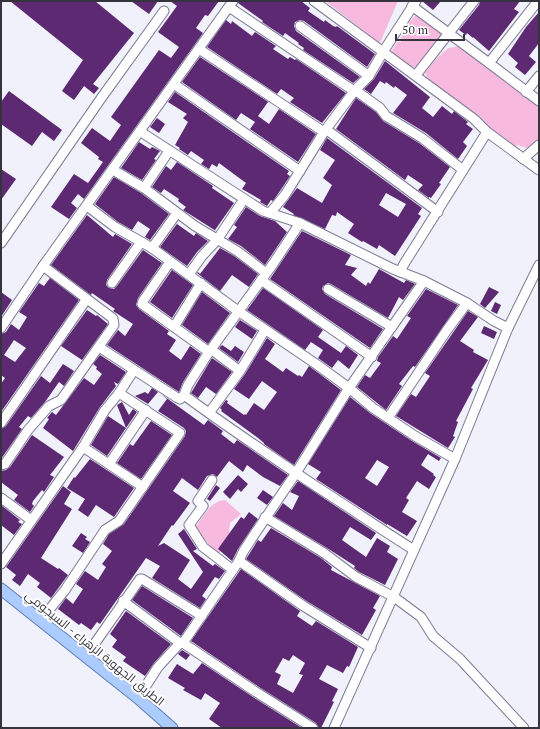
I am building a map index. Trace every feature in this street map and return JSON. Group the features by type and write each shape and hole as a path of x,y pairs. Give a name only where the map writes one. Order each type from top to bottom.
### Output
{"main road":[{"name":"الطريق الجهوية الزهراء - السيجومي","path":"1,589 138,698 172,728"}],"street":[{"path":"314,1 416,75 474,119 487,132 539,170"},
{"path":"416,75 474,1"},
{"path":"489,63 538,1"},
{"path":"1,328 43,266 231,4 355,90 380,108 386,116 422,138 463,170"},
{"path":"270,213 285,195 326,131 355,90 369,76 414,4 448,33 539,101"},
{"path":"1,243 102,97 164,11"},
{"path":"300,26 369,76"},
{"path":"199,49 326,131 438,212"},
{"path":"526,92 539,76"},
{"path":"174,84 300,171"},
{"path":"140,132 263,211 300,223 400,272 424,281 467,303 494,321 508,328"},
{"path":"400,272 487,132"},
{"path":"524,158 539,144"},
{"path":"144,188 169,151"},
{"path":"113,170 144,188 177,213 217,240 237,251 263,276 372,357"},
{"path":"190,274 202,256 217,240 244,199"},
{"path":"86,206 132,238 152,248 170,262 190,274 238,311 349,388 364,402 415,436 455,459"},
{"path":"152,248 177,213"},
{"path":"99,347 180,399 238,311 300,223"},
{"path":"112,283 142,242"},
{"path":"170,262 142,304 174,327 240,370"},
{"path":"334,728 455,459 508,328 539,265"},
{"path":"1,465 5,464 28,430 49,406 62,400 113,328 114,322 110,317 43,266"},
{"path":"138,698 158,667 182,643 202,616 239,561 265,517 296,473 349,388 424,281"},
{"path":"174,327 201,283"},
{"path":"328,289 392,328"},
{"path":"1,423 86,300"},
{"path":"388,418 467,303"},
{"path":"209,413 240,370 265,330"},
{"path":"1,564 83,447 105,410 119,393 134,370"},
{"path":"41,620 65,590 105,530 119,522 180,433 119,393"},
{"path":"184,395 296,473 414,550"},
{"path":"109,464 146,410"},
{"path":"83,447 143,487"},
{"path":"212,480 198,501 203,506 189,525 203,547 233,570"},
{"path":"1,498 31,520"},
{"path":"265,517 324,553 356,577 394,597 421,618 433,636 460,659 524,728"},
{"path":"239,561 302,605 371,648"},
{"path":"86,656 138,580 142,579 202,616"},
{"path":"123,601 182,643 313,728"}],"shaded area":[{"path":"325,1 398,1 380,43"},
{"path":"418,13 442,33 435,51 421,65 417,65 409,71 390,61 392,51 397,42 401,42 404,30"},
{"path":"462,46 539,106 539,138 529,149 518,145 511,148 428,80 425,73 436,59 448,48"},
{"path":"225,500 241,514 230,523 228,544 219,553 213,549 195,528 211,506"}],"building":[{"path":"10,1 95,1 134,33 93,84 99,88 94,94 84,86 74,100 62,91 83,60"},
{"path":"131,1 158,1 149,14"},
{"path":"170,1 219,1 208,16 205,15 196,28 203,33 84,199 78,194 71,203 77,208 69,219 51,207 74,174 88,183 103,162 81,143 92,128 110,141 121,125 111,117 159,50 171,58 179,47 158,32 177,6"},
{"path":"239,1 301,1 310,8 308,11 324,22 325,20 333,26 337,26 375,54 367,67 304,21 300,20 295,22 294,26 296,31 360,77 353,83 303,50 304,48 298,44 299,43 285,33 283,36 262,22 263,21 238,3"},
{"path":"422,1 441,1 433,10"},
{"path":"480,1 520,1 514,9 519,12 489,51 473,37 467,33 466,35 459,30 479,5"},
{"path":"539,12 539,43 529,56 536,62 525,75 515,67 518,63 508,54 526,27"},
{"path":"226,20 231,24 232,21 252,36 255,32 276,46 273,49 288,59 290,57 295,60 296,59 346,93 322,123 290,102 294,98 281,89 277,94 207,47"},
{"path":"200,57 270,103 268,102 258,116 269,124 279,109 316,134 298,162 250,129 255,122 241,113 236,120 182,82"},
{"path":"385,61 430,97 422,108 433,117 442,106 452,114 454,111 468,122 466,124 473,129 463,142 467,146 458,159 426,133 393,113 407,95 395,86 394,88 386,82 385,84 380,81 371,94 364,89 374,79"},
{"path":"9,91 62,130 54,141 42,132 32,146 1,124 1,102"},
{"path":"175,92 289,171 287,174 290,176 273,201 271,200 267,206 260,202 261,200 242,189 246,183 219,163 217,167 212,164 209,169 201,164 204,160 191,151 188,155 175,145 188,122 183,118 187,114 168,102"},
{"path":"356,98 376,112 383,121 419,143 450,167 439,183 441,184 431,198 418,190 423,185 408,175 405,180 336,129"},
{"path":"157,118 165,124 159,133 150,127"},
{"path":"327,138 422,208 418,214 421,216 395,256 379,245 377,249 348,233 354,224 337,212 336,216 332,215 325,229 293,215 294,214 283,207 297,188 322,203 332,185 323,178 335,160 320,150","holes":["386,193 406,204 398,217 379,205"]},
{"path":"139,142 150,149 152,147 160,151 154,159 156,160 142,180 121,168"},
{"path":"177,162 213,186 212,188 234,203 215,230 216,231 183,210 186,207 178,201 179,199 164,189 161,193 152,187 166,166 171,170"},
{"path":"1,169 16,179 1,200"},
{"path":"114,177 141,193 169,214 150,240 145,237 150,229 138,221 132,230 118,222 95,204"},
{"path":"246,207 260,216 275,221 287,232 265,265 241,246 228,239 237,227 234,225"},
{"path":"87,215 113,237 115,234 132,244 107,280 106,285 109,288 114,289 117,286 143,250 162,263 138,298 136,305 139,309 169,331 167,334 176,340 169,351 181,360 190,346 201,354 183,382 179,392 107,345 118,330 125,336 133,324 113,311 115,309 92,293 91,295 51,265"},
{"path":"179,221 177,224 194,236 196,233 208,241 197,252 187,266 160,247"},
{"path":"302,231 351,255 345,265 357,268 351,275 366,286 368,282 370,284 379,269 404,283 406,280 415,284 403,300 399,297 388,318 331,284 328,283 323,286 322,289 325,294 383,329 370,348 270,279"},
{"path":"220,248 234,256 258,274 249,287 232,275 220,291 197,273 198,272 200,274"},
{"path":"172,270 193,285 172,318 150,302"},
{"path":"50,278 79,300 1,412 1,384 5,378 1,375 1,334 6,332 11,324 19,330 27,317 19,312 39,283 44,286","holes":["14,340 26,348 15,362 4,355"]},
{"path":"489,287 499,292 485,308 480,304"},
{"path":"263,288 323,330 318,337 341,353 346,346 358,355 349,369 338,360 332,368 318,358 323,350 311,342 305,350 247,310"},
{"path":"426,289 458,305 415,367 413,366 399,384 402,386 386,410 357,387 365,375 370,378 381,363 377,361 378,357 393,336 397,339 411,318 407,316"},
{"path":"1,292 12,300 1,317"},
{"path":"202,292 230,313 208,344 182,325"},
{"path":"495,302 501,305 497,314 491,311"},
{"path":"87,310 96,316 97,315 108,324 82,360 61,346"},
{"path":"468,311 478,317 460,341 474,350 473,352 488,360 471,388 473,389 456,421 458,422 453,436 455,437 448,448 396,416 411,394 416,397 430,376 425,373"},
{"path":"240,320 257,331 252,339 235,327"},
{"path":"484,326 497,332 494,339 481,333"},
{"path":"267,338 275,344 265,359 283,372 286,368 302,377 309,366 341,390 294,465 221,411 222,410 220,408 226,400 228,401 227,403 244,415 246,415 254,403 264,410 277,392 262,381 249,399 234,389"},
{"path":"222,345 231,351 235,346 244,352 238,362 219,348"},
{"path":"100,355 126,372 118,384 114,382 116,386 100,407 73,451 43,428 49,419 47,418 52,412 56,415 84,378 94,385 102,374 93,364"},
{"path":"212,358 232,372 216,394 206,387 198,398 191,393"},
{"path":"63,364 74,371 64,386 59,382 45,402 31,418 28,416 19,427 22,429 1,459 1,429 6,426 41,376 50,383"},
{"path":"152,388 158,392 148,404 135,396 145,392 148,394"},
{"path":"161,394 204,425 208,420 223,431 221,434 234,444 237,440 288,475 280,486 263,477 247,465 243,472 229,461 217,477 213,474 207,476 198,490 182,478 173,491 190,503 173,526 172,525 158,546 164,543 190,560 178,579 191,589 203,572 178,534 184,529 197,549 193,551 213,566 215,564 225,571 219,579 215,577 202,596 206,599 200,608 152,578 160,566 146,558 100,624 97,622 91,630 81,623 79,625 58,609 66,598 73,604 83,589 76,584 85,571 98,580 106,567 102,564 112,551 103,544 109,534 124,524 185,436 186,431 184,428 158,411 167,399"},
{"path":"350,397 370,413 441,458 439,461 428,454 421,465 436,477 429,489 417,481 406,498 409,500 402,512 417,521 407,536 387,525 316,479 321,472 308,464","holes":["377,460 389,467 377,486 365,478"]},
{"path":"122,402 129,415 133,409 137,412 126,428 117,405"},
{"path":"108,416 126,428 107,456 91,445"},
{"path":"151,421 172,435 141,479 117,463 130,444 133,446"},
{"path":"32,435 64,457 50,475 54,477 44,492 42,490 33,501 32,504 34,506 30,512 14,500 18,495 1,482 1,471 10,467"},
{"path":"90,459 134,488 114,517 96,505 88,517 78,510 85,499 67,488 74,477 75,478"},
{"path":"238,475 248,484 241,492 238,489 230,499 223,492"},
{"path":"298,481 376,533 371,540 350,527 342,540 366,557 377,538 390,546 387,552 398,559 385,585 359,572 354,568 355,566 274,516 283,503 292,510 299,496 290,492"},
{"path":"216,485 220,488 210,501 207,499"},
{"path":"63,486 71,492 64,504 72,509 41,558 68,575 51,598 37,587 40,583 28,574 20,586 12,580 16,575 6,567"},
{"path":"263,490 273,497 267,505 257,498"},
{"path":"1,505 20,520 18,522 22,524 14,535 1,525"},
{"path":"249,512 258,519 238,549 232,561 218,549 241,517 244,519"},
{"path":"271,528 321,558 332,567 331,570 380,596 373,608 376,610 362,635 305,600 246,559 258,540 261,542"},
{"path":"81,533 87,537 85,539 90,542 83,553 72,546"},
{"path":"241,569 300,611 297,616 312,626 316,621 358,647 349,667 347,666 343,673 327,665 319,679 338,689 332,701 334,702 321,728 319,728 316,723 191,641","holes":["293,655 305,663 299,674 303,675 293,693 277,684 281,675 275,672 283,658 289,661"]},
{"path":"142,586 193,618 181,636 132,600"},
{"path":"126,611 171,644 154,663 145,676 123,661 126,657 112,647 117,640 110,634"},
{"path":"182,650 190,655 186,660 178,654"},
{"path":"202,663 302,728 222,728 209,719 220,703 205,693 201,700 183,690 185,688 168,678 177,664 193,674"}]}
